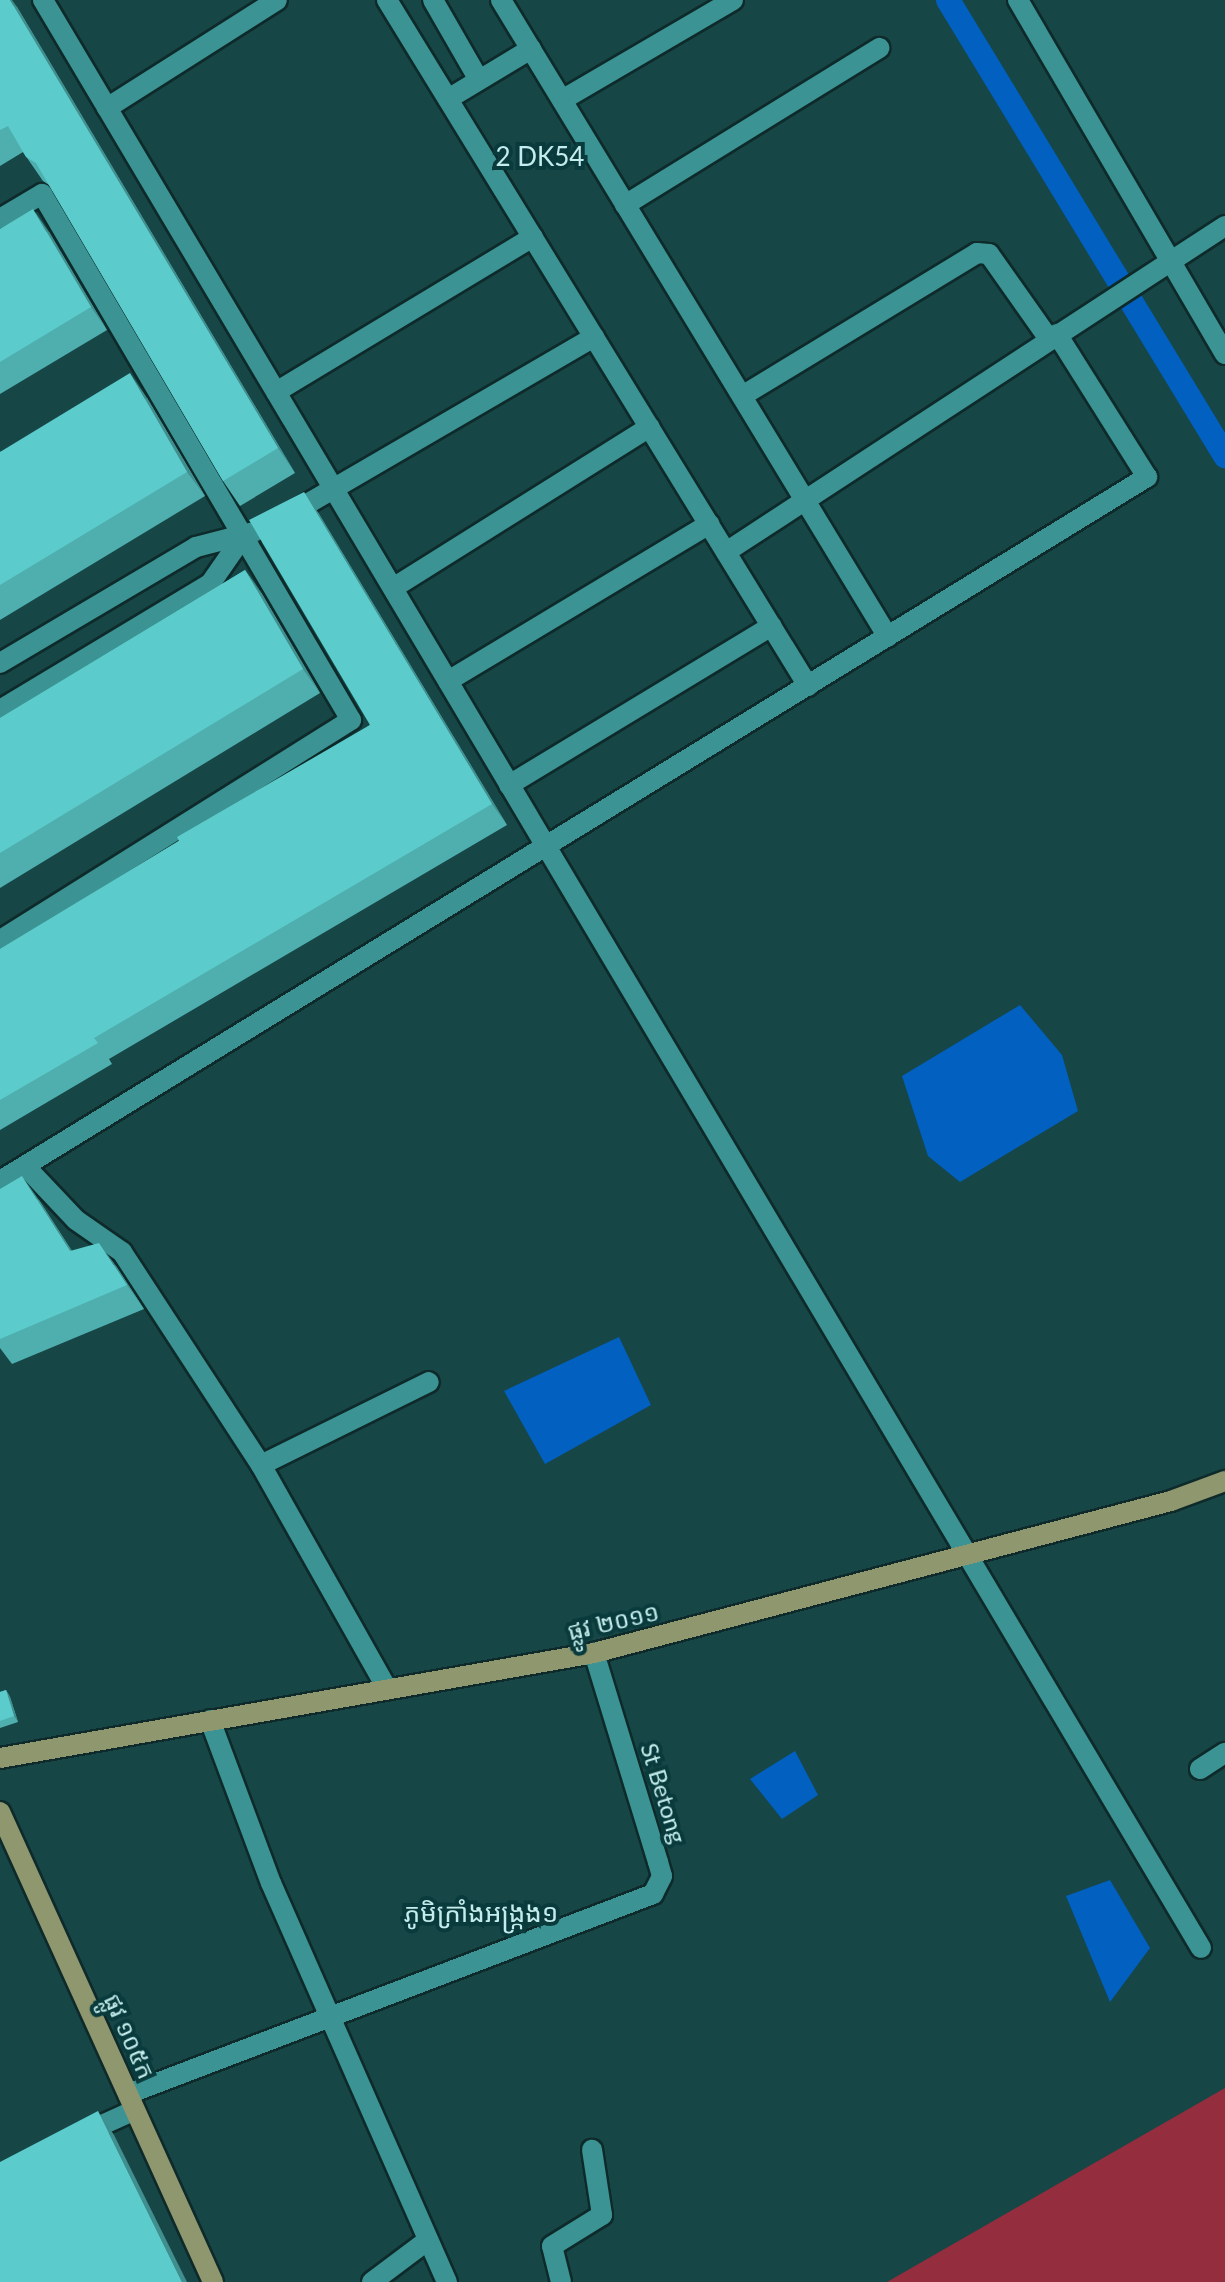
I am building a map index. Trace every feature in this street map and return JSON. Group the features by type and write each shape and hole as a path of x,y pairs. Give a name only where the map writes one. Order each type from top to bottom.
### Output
{"main road":[{"name":"ផ្លូវ ២០១១","path":"0,1758 386,1687 594,1653 1171,1501 1225,1481"},
{"name":"ផ្លូវ ១០៥ក","path":"0,1812 213,2282"}],"street":[{"path":"43,0 1201,1948"},
{"path":"107,108 277,0"},
{"path":"387,0 808,686"},
{"path":"433,0 479,80"},
{"path":"501,0 888,637"},
{"path":"562,100 733,0"},
{"path":"1018,0 1225,354"},
{"path":"625,205 879,48"},
{"path":"448,99 531,49"},
{"path":"0,219 42,194 137,371 351,720 0,940"},
{"path":"726,552 1225,226"},
{"path":"276,392 533,237"},
{"path":"0,1181 1147,477 1053,336 989,254 977,253 742,396"},
{"path":"0,663 196,547 242,538 335,491 594,337"},
{"path":"393,588 650,427"},
{"path":"448,681 709,524"},
{"path":"0,710 210,584 242,538"},
{"path":"509,785 772,626"},
{"path":"25,1166 76,1220 122,1252 261,1465 386,1687"},
{"path":"261,1465 429,1382"},
{"name":"St Betong","path":"63,2143 132,2102 331,2014 653,1894 662,1876 594,1653"},
{"path":"210,1720 271,1883 447,2282"},
{"path":"1200,1769 1225,1753"},
{"path":"561,2282 552,2246 602,2215 592,2150"},
{"path":"372,2282 428,2240"}],"shaded area":[{"path":"1225,2088 1225,2282 887,2282"}],"water":[{"path":"1020,1005 1062,1055 1078,1111 960,1182 928,1156 902,1076"},
{"path":"619,1337 651,1405 545,1464 504,1391"},
{"path":"795,1751 818,1795 782,1819 750,1779"},
{"path":"1110,1880 1150,1948 1110,2002 1066,1896"}],"building":[{"path":"0,0 10,0 278,448 223,481 36,163 26,157 8,126 0,130"},
{"path":"33,209 91,307 0,362 0,229"},
{"path":"130,373 187,472 0,585 0,452"},
{"path":"304,492 492,804 94,1038 98,1043 0,1100 0,949 179,841 177,837 370,725 249,520"},
{"path":"245,570 303,669 0,853 0,718"},
{"path":"22,1176 70,1251 99,1243 127,1285 0,1339 0,1189"},
{"path":"6,1690 14,1716 0,1721 0,1692"},
{"path":"98,2111 182,2282 0,2282 0,2162"}],"waterway":[{"path":"948,0 1225,456"}],"district":[{"name":"2 DK54","path":"540,157"},
{"name":"ភូមិក្រាំងអង្រ្កង១","path":"481,1913"}]}
